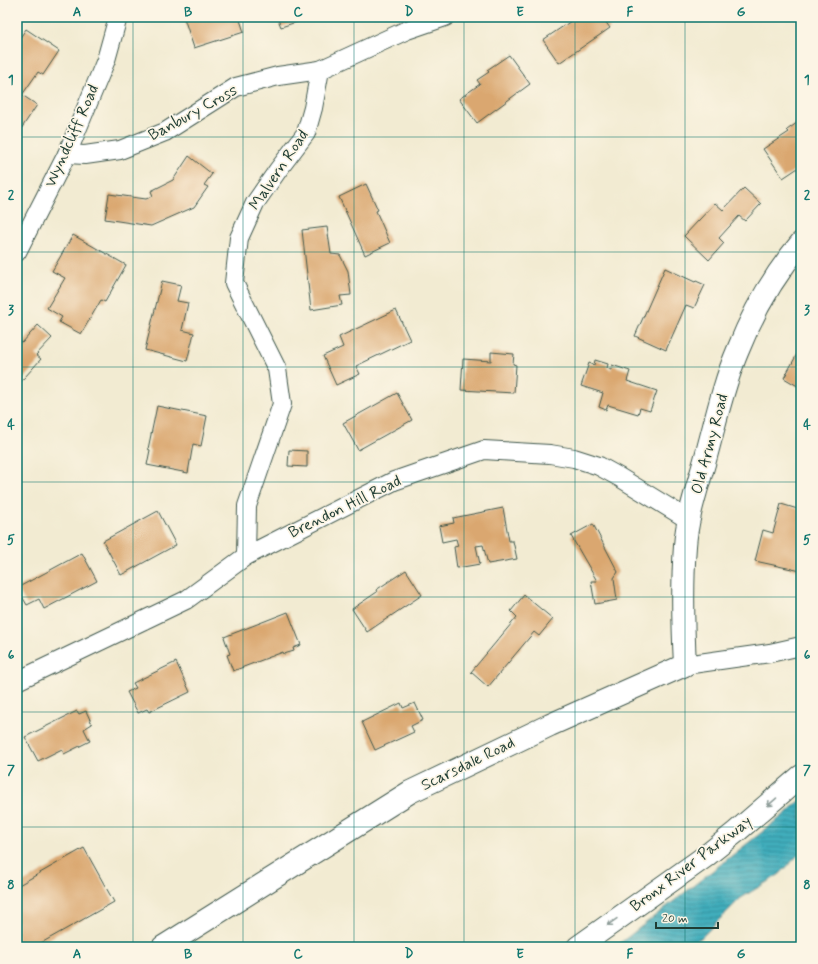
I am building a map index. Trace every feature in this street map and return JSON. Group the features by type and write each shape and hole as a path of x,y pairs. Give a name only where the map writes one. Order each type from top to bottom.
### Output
{"main road":[{"name":"Old Army Road","path":"685,665 685,545 689,520 714,426 737,350 750,322 788,258 801,243"},
{"name":"Scarsdale Road","path":"163,947 410,792 550,725 685,665"},
{"name":"Bronx River Parkway","path":"578,947 706,856 801,776"}],"street":[{"name":"Wyndcliff Road","path":"17,252 67,154 106,60 118,17"},
{"path":"320,70 407,30 445,17"},
{"name":"Banbury Cross","path":"67,154 85,155 120,150 165,132 236,87 278,76 320,70"},
{"name":"Malvern Road","path":"246,556 248,506 282,404 277,369 234,283 238,238 254,203 306,133 313,108 320,70"},
{"name":"Brendon Hill Road","path":"17,681 186,600 246,556 394,481 484,450 550,454 574,458 599,466 619,476 689,520"},
{"name":"Scarsdale Road","path":"685,665 770,653 801,646"}],"water":[{"path":"801,799 801,852 780,874 741,898 701,938 683,947 615,947 785,814"}],"building":[{"path":"239,17 244,32 194,48 184,18"},
{"path":"277,17 312,17 281,27"},
{"path":"577,17 602,17 610,28 559,63 543,40"},
{"path":"26,29 59,51 43,75 38,72 22,95 37,105 17,135 17,42"},
{"path":"509,55 530,84 477,123 459,99 480,84 477,80 489,72 487,70"},
{"path":"801,120 801,166 783,178 763,149 789,132 787,130"},
{"path":"189,156 212,174 204,185 208,187 194,207 151,226 105,219 109,194 146,199 153,196 151,191 173,180"},
{"path":"366,184 378,210 376,211 390,243 365,255 339,197"},
{"path":"744,188 761,204 745,221 739,216 719,238 724,243 709,260 684,236 715,203 723,210"},
{"path":"327,227 331,254 340,255 348,271 351,295 340,296 342,305 311,310 302,230"},
{"path":"73,235 126,265 105,302 101,300 81,334 59,322 62,317 47,308 65,278 52,271"},
{"path":"665,268 705,285 694,308 686,305 666,350 635,336"},
{"path":"162,281 181,285 177,301 188,303 182,330 194,333 187,361 145,350"},
{"path":"396,310 410,340 356,366 360,374 336,385 323,356 343,347 339,337"},
{"path":"38,325 52,338 36,355 41,359 17,386 17,341 18,340 22,343"},
{"path":"801,347 801,388 784,378"},
{"path":"491,352 514,354 513,364 516,365 514,393 461,390 463,359 491,361"},
{"path":"595,360 608,364 607,368 611,370 612,365 630,371 627,381 657,391 650,411 640,408 638,414 608,405 606,410 599,407 603,393 581,386 589,363 594,365"},
{"path":"397,393 412,420 358,450 343,423"},
{"path":"157,406 207,416 201,446 193,444 188,473 147,465 150,450 148,449"},
{"path":"289,450 307,451 307,467 288,466"},
{"path":"781,504 801,510 801,571 755,561 763,530 773,533"},
{"path":"503,508 509,541 513,541 517,559 488,564 483,545 476,546 480,564 457,568 454,547 458,546 456,539 442,542 439,526 454,523 453,518"},
{"path":"158,511 176,545 121,575 103,541"},
{"path":"593,524 618,572 614,578 617,600 595,604 591,581 597,581 571,536"},
{"path":"82,553 97,581 44,609 39,599 27,605 17,588"},
{"path":"406,570 422,595 367,632 352,609 377,592 376,590"},
{"path":"524,595 553,619 539,636 534,632 488,687 471,672 517,617 511,611"},
{"path":"288,612 301,645 293,648 294,651 284,654 283,652 233,671 227,655 230,654 224,637"},
{"path":"176,662 190,692 149,712 147,709 138,713 127,692 136,688 133,683"},
{"path":"401,703 403,708 415,703 423,720 411,726 414,732 375,750 362,722"},
{"path":"77,711 79,714 86,711 92,724 84,729 90,741 64,754 62,749 38,761 25,737"},
{"path":"84,848 114,902 34,947 17,947 17,886"}]}
